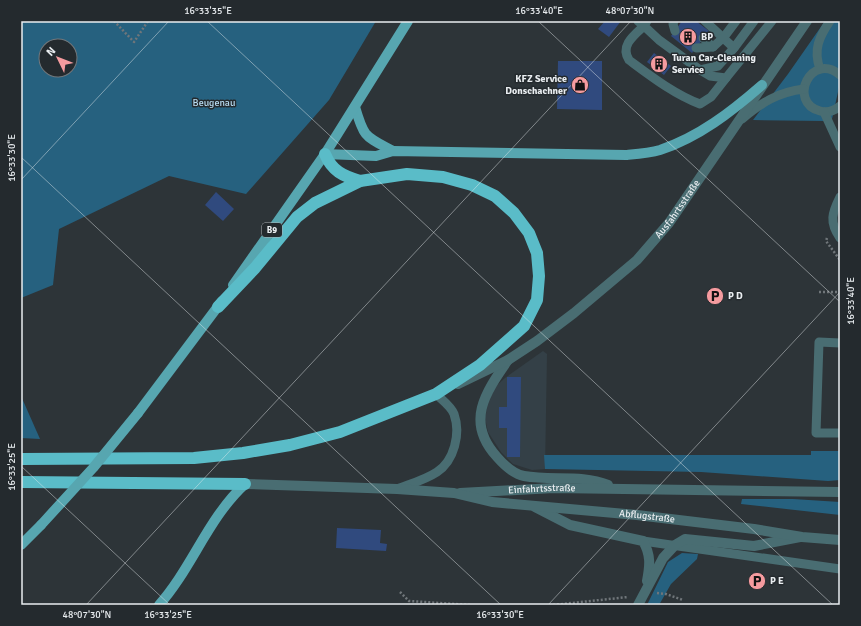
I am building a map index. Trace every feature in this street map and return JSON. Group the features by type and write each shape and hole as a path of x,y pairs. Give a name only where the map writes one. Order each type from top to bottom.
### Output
{"highway":[{"path":"326,154 330,165 343,176 360,181"},
{"path":"21,459 194,458 244,453 290,445 340,432 436,394 480,365 524,326 537,300 540,276 537,253 529,233 514,213 495,196 472,185 443,177 406,174 360,181 315,203 297,217 255,268 218,307"},
{"path":"21,482 245,484"}],"main road":[{"name":"B9","path":"21,545 93,468 138,413 218,307 326,154 408,21"},
{"path":"326,154 376,156 393,151 626,155 659,150 694,136 744,101 762,85"},
{"path":"355,107 362,131 372,141 393,151"},
{"path":"159,605 170,592 219,514 234,494 245,484"}],"street":[{"name":"Ausfahrtsstraße","path":"508,360 537,341 574,313 637,260 669,223 735,124 807,21"},
{"path":"436,394 508,360"},
{"path":"508,360 488,389 480,416 484,438 493,453 505,467 522,476 595,480 612,487"},
{"name":"Einfahrtsstraße","path":"245,484 397,489 454,493 554,488 612,487 840,492"},
{"name":"Abflugstraße","path":"454,493 492,502 637,515 754,529 802,537 840,540"},
{"path":"535,507 570,525 643,541 649,551 650,564 644,592"},
{"path":"638,605 663,558 675,546 685,539 754,546 802,537"}],"lane":[{"path":"705,21 734,48"},
{"path":"696,48 713,47 724,38 736,21"},
{"path":"700,70 718,66 734,48 754,21"},
{"path":"726,78 710,76 700,70 659,40 643,23 625,47 626,55 630,60 685,98 700,104 711,97 772,21"},
{"path":"820,69 817,60 817,43 830,21"},
{"path":"703,38 713,47"},
{"path":"840,75 834,70 820,69 809,76 804,89 807,102 817,110 824,112 830,111 840,106"},
{"path":"735,124 767,100 789,91 804,89"},
{"path":"824,112 840,147"},
{"path":"840,197 833,210 833,222 840,238"},
{"path":"840,343 819,342 816,433 840,433"},
{"path":"397,489 436,473 446,465 452,456 455,445 454,414 449,406 436,394"},
{"path":"643,541 840,569"}],"path":[{"path":"114,21 134,42 148,21"},
{"path":"819,292 840,292"},
{"path":"400,592 409,601 471,605"},
{"path":"553,605 627,597 644,592 666,594 684,600"}],"shaded area":[{"path":"543,351 547,354 545,469 532,470 513,464 501,452 488,432 485,418 494,388 505,378"}],"green space":[{"name":"Beugenau","path":"21,21 376,21 329,100 246,194 169,176 59,229 53,285 21,298"},
{"path":"825,21 840,21 840,83 832,119 825,121 753,120 788,74"},
{"path":"21,396 40,439 21,438"},
{"path":"811,451 840,451 840,480 828,481 701,472 545,469 544,455 811,455"},
{"path":"742,499 793,499 840,502 840,515 741,504"},
{"path":"682,553 698,554 697,559 671,584 659,605 647,605 668,562"}],"building":[{"path":"605,21 621,21 609,37 598,29"},
{"name":"BP","path":"682,21 696,21 709,31 692,53 671,36"},
{"name":"Turan Car-Cleaning Service","path":"654,53 671,66 664,75 647,62"},
{"name":"KFZ Service Donschachner","path":"558,61 602,61 602,110 557,109"},
{"path":"216,192 234,209 223,221 205,205"},
{"path":"507,377 521,377 520,457 507,457 507,428 499,428 499,407 507,407"},
{"path":"337,528 381,530 380,543 387,544 386,551 336,548"}],"place":[{"name":"BP","path":"688,37"},
{"name":"Turan Car-Cleaning Service","path":"659,64"},
{"name":"KFZ Service Donschachner","path":"580,85"},
{"name":"P D","path":"715,296"},
{"name":"P E","path":"757,581"}]}
